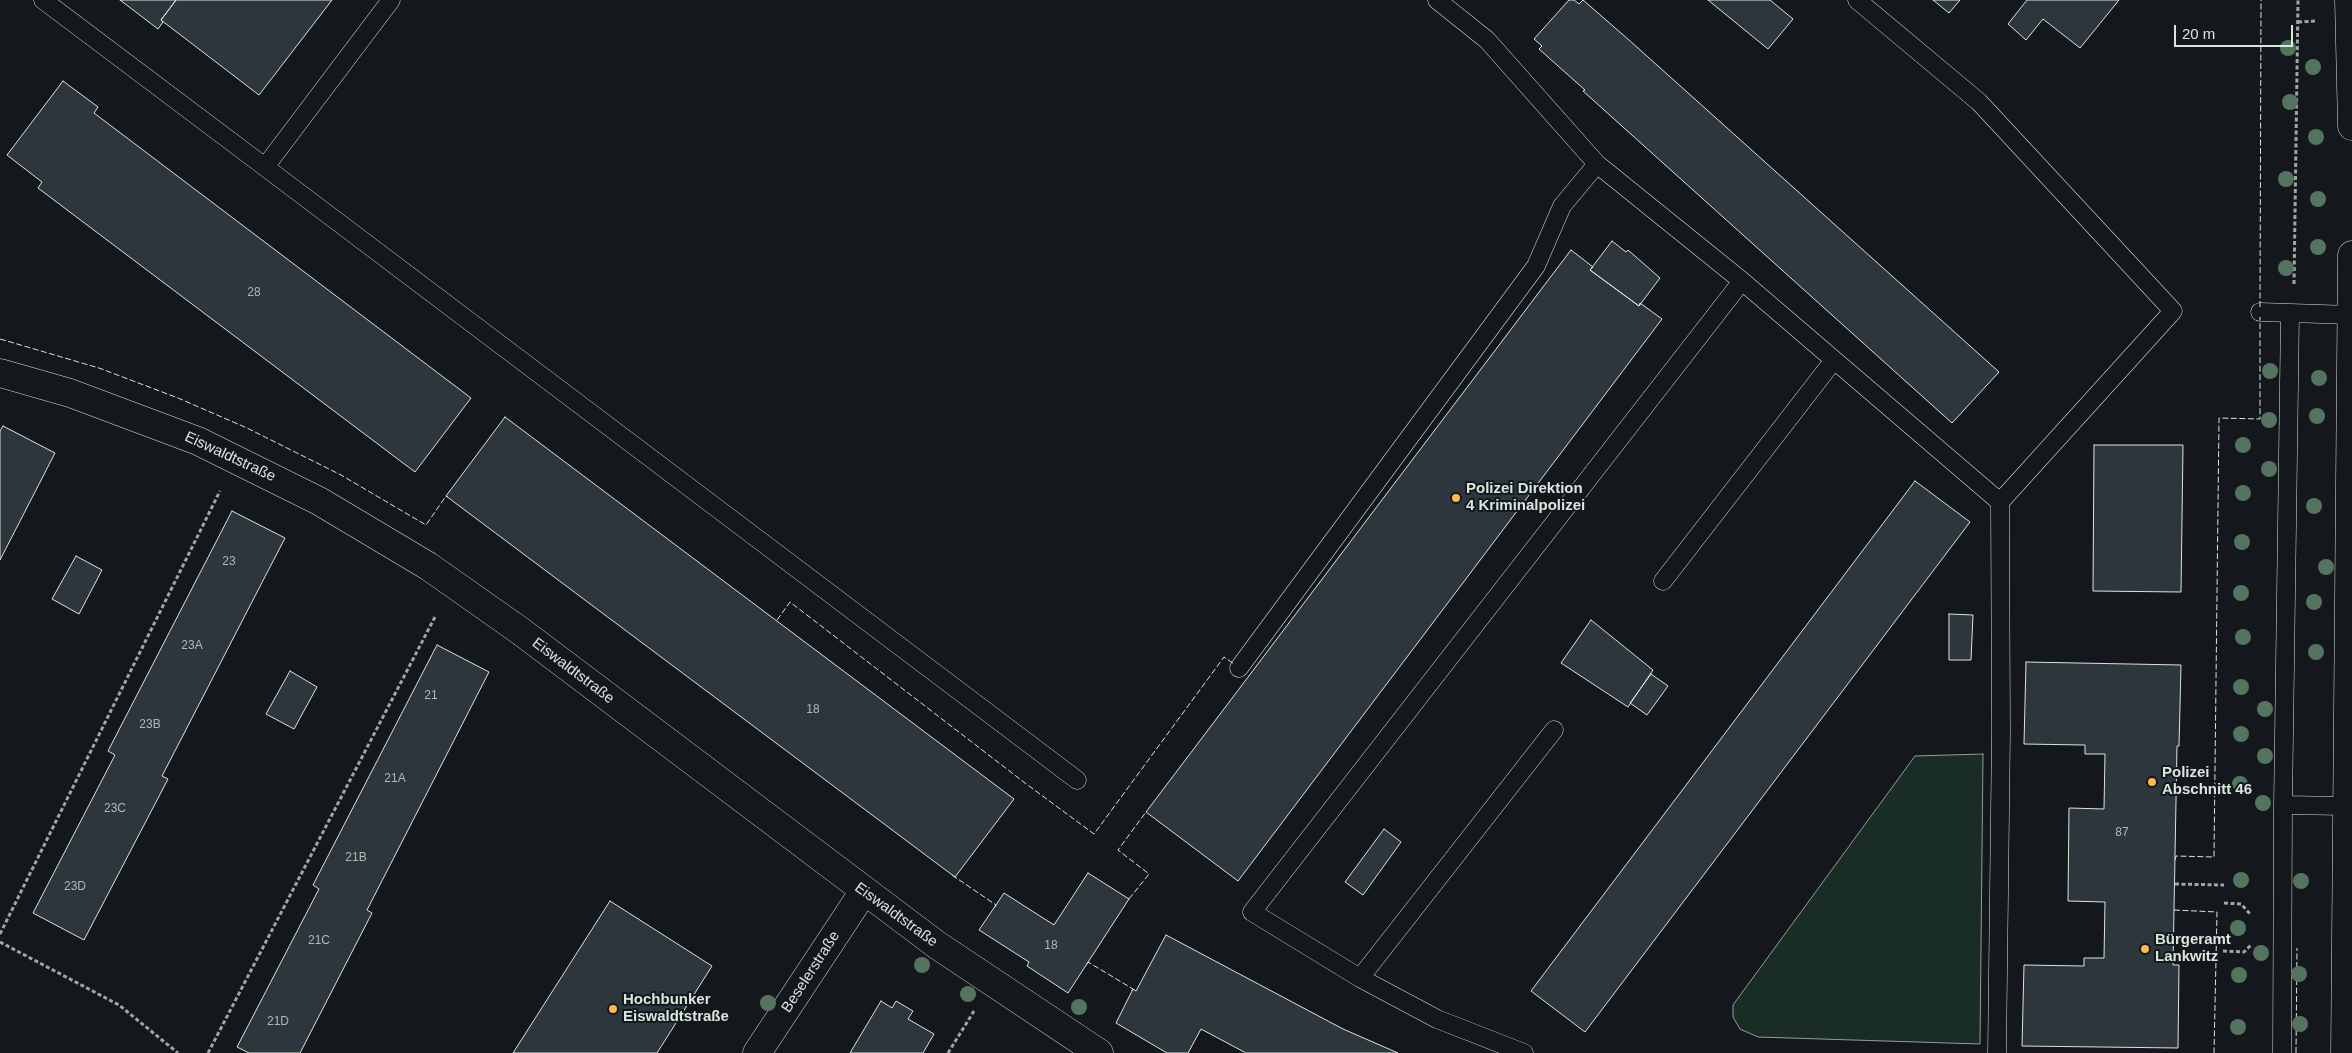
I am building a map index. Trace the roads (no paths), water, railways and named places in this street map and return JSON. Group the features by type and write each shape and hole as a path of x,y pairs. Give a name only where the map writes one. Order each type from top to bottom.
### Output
{"street":[{"path":"2351,13 2352,126"},
{"path":"2345,1053 2352,255"},
{"name":"Eiswaldtstraße","path":"0,373 70,393 198,440 319,501 372,531 428,566 519,630 945,951 1099,1053"},
{"name":"Beselerstraße","path":"757,1053 864,891"}],"lane":[{"path":"43,0 1078,780"},
{"path":"265,167 391,0"},
{"path":"1437,0 1487,40 1597,164 1742,281 2000,502"},
{"path":"1857,0 1979,102 2173,311 2000,502 2001,732 1997,1053"},
{"path":"1239,668 1536,266 1562,206 1597,164"},
{"path":"1524,1053 1437,1019 1360,978 1252,912 1742,281"},
{"path":"2260,312 2351,315"},
{"path":"2282,1053 2283,805 2290,314"},
{"path":"1663,582 1834,360"},
{"path":"1360,978 1554,730"},
{"path":"2283,805 2348,789"}],"place":[{"name":"Polizei Direktion 4 Kriminalpolizei","path":"1456,498"},
{"name":"Polizei Abschnitt 46","path":"2152,782"},
{"name":"Bürgeramt Lankwitz","path":"2145,949"},
{"name":"Hochbunker Eiswaldtstraße","path":"613,1009"}]}
